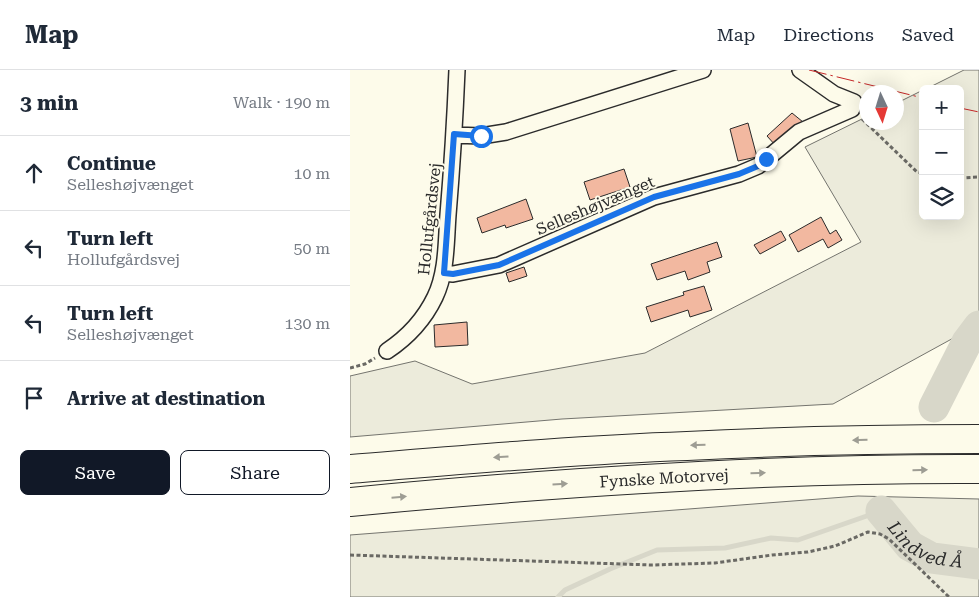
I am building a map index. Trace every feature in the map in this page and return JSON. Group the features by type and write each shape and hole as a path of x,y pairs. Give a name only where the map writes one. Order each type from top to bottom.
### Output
{"highway":[{"name":"Fynske Motorvej","path":"350,469 499,457 686,446 872,439 979,439"},
{"name":"Fynske Motorvej","path":"350,502 496,488 719,474 979,469"}],"street":[{"name":"Hollufgårdsvej","path":"388,351 416,327 436,297 444,273 457,70"},
{"path":"454,134 481,136 506,132 703,70"},
{"path":"800,70 834,94 854,102 852,109"},
{"name":"Selleshøjvænget","path":"444,273 453,274 499,265 654,197 739,174 758,166 799,132 852,109"}],"path":[{"path":"852,109 919,172"},
{"path":"964,178 979,177"},
{"path":"350,368 365,364 388,351"},
{"path":"350,555 652,565 716,563 808,552 835,546 868,532 880,534 889,539 948,597"}],"shaded area":[{"path":"964,70 979,70 979,324 833,404 562,419 350,437 350,376 415,361 472,384 645,353 861,242 805,147 859,120 859,130 904,130 904,100 919,92 919,220 964,220 964,85 934,85"},
{"path":"858,496 979,499 979,597 350,597 350,535"}],"building":[{"path":"792,113 803,122 776,146 767,136"},
{"path":"748,123 757,157 738,161 730,129"},
{"path":"624,169 630,187 590,200 584,182"},
{"path":"526,199 533,219 506,228 505,225 482,233 477,218"},
{"path":"821,217 830,234 836,230 842,240 828,248 823,239 798,252 789,235"},
{"path":"781,231 786,240 760,254 754,245"},
{"path":"717,242 722,257 707,262 710,272 688,280 685,271 657,280 651,264"},
{"path":"524,267 527,276 509,282 506,273"},
{"path":"704,286 712,310 690,317 688,310 651,322 646,307 684,295 683,292"},
{"path":"467,322 468,345 435,347 434,325"}],"waterway":[{"name":"Lindved Å","path":"934,407 967,342 979,326"},
{"path":"558,597 565,590 657,550 725,548 771,538 798,540 881,511"},
{"name":"Lindved Å","path":"881,511 910,546 932,558 979,564"}],"power":[{"path":"809,70 919,97"},
{"path":"964,109 979,112"}],"route":[{"path":"481,136 454,134 444,273 453,274 499,265 654,197 739,174 758,166 766,159"}]}
